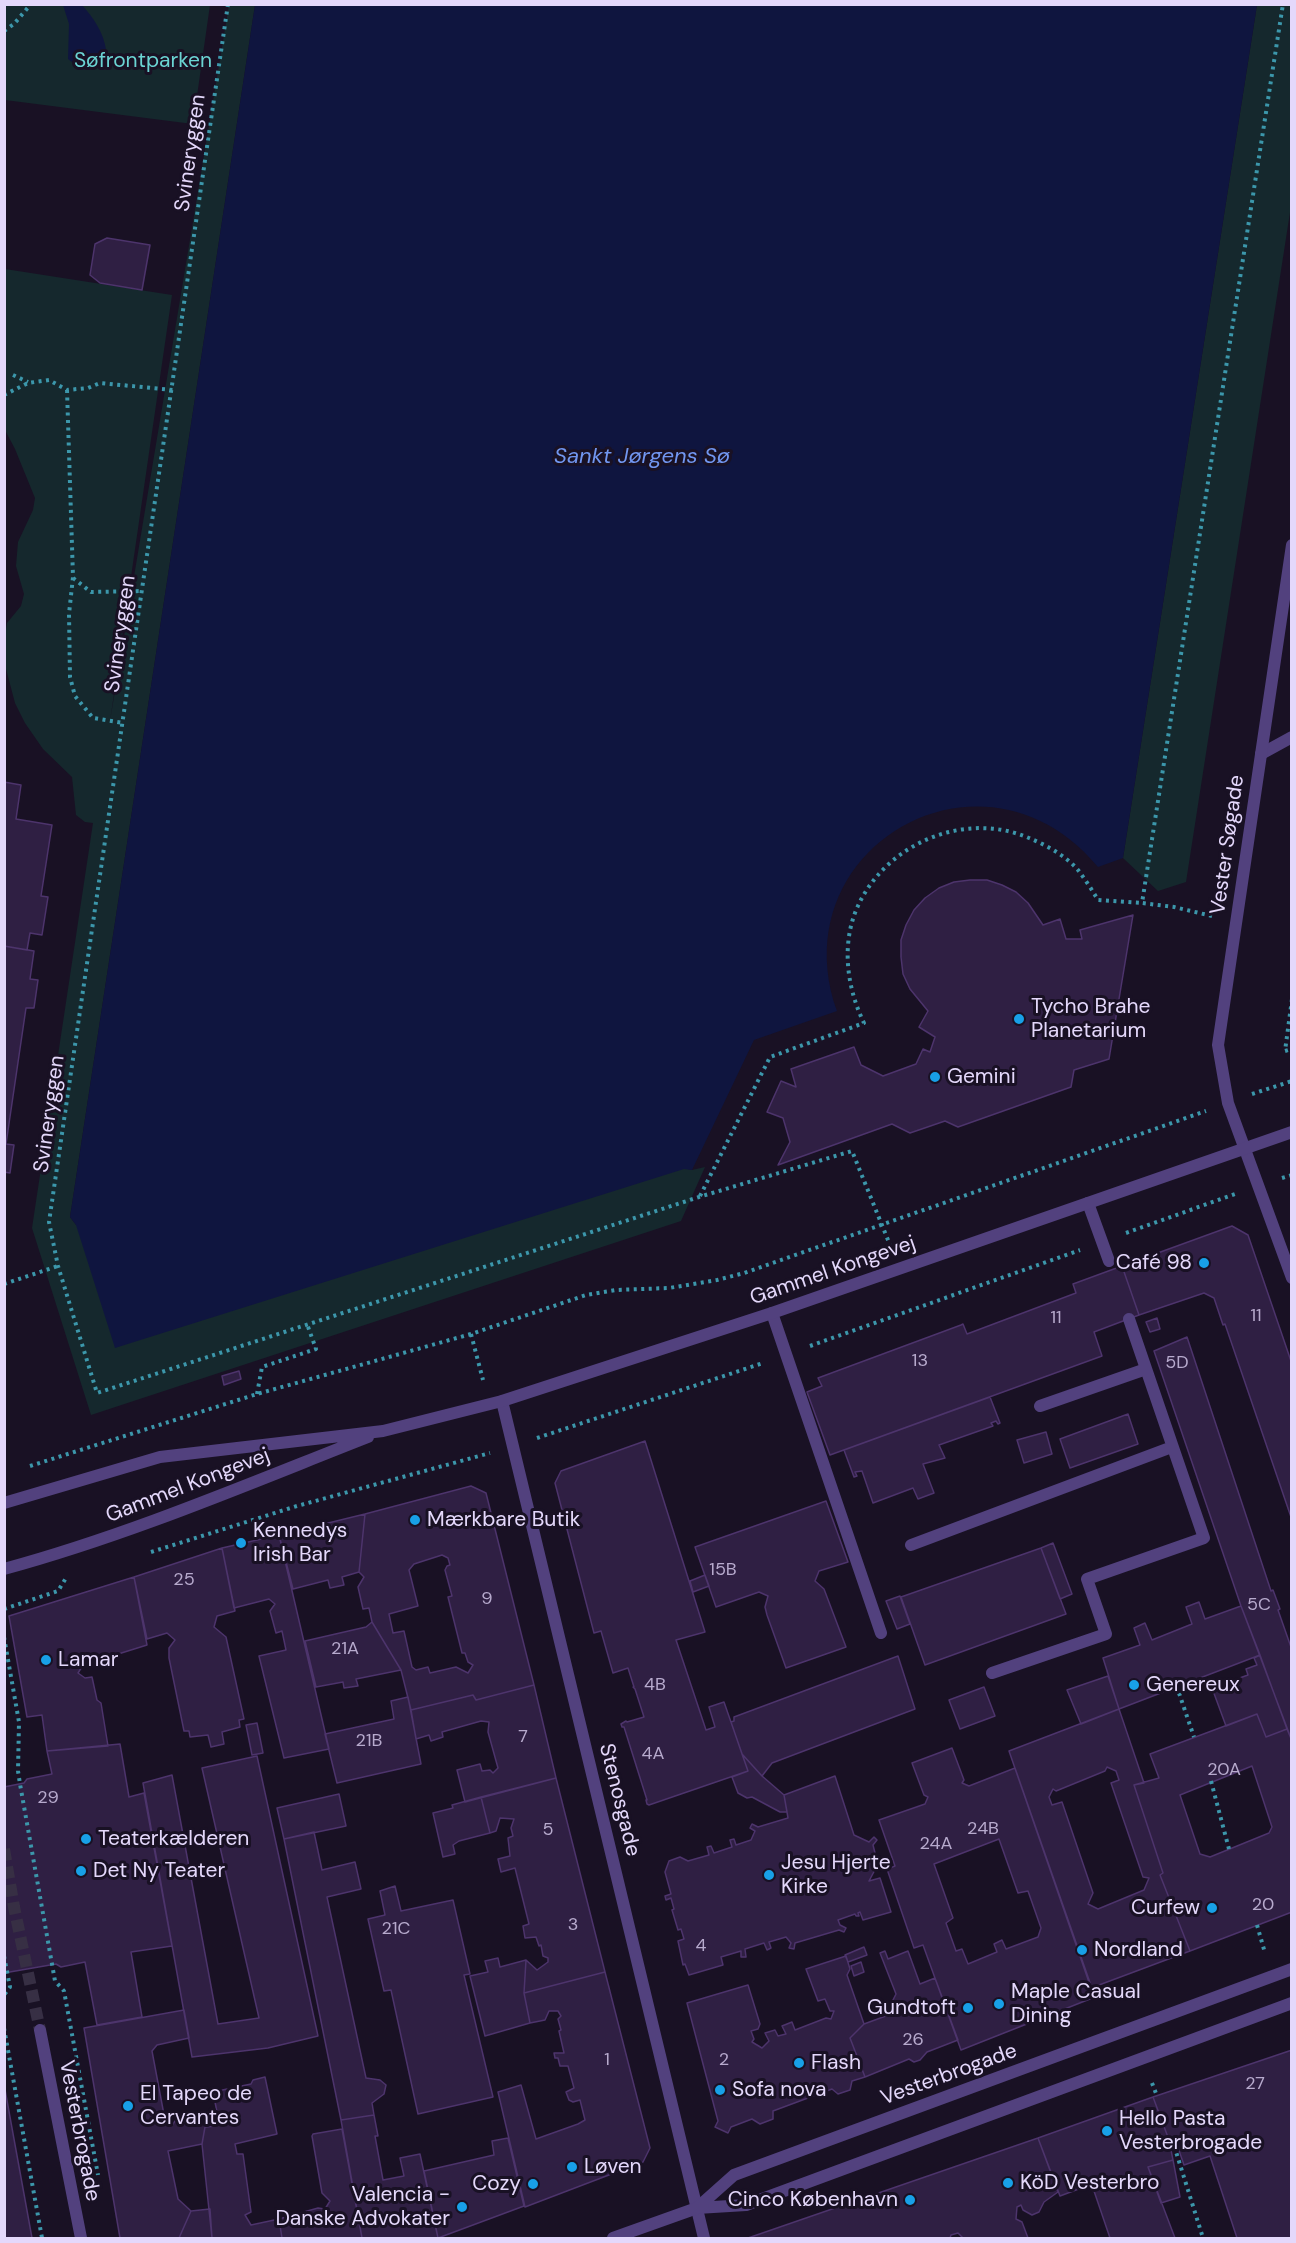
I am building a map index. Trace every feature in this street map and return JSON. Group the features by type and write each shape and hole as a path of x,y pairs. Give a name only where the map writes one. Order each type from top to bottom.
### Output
{"street":[{"name":"Vester Søgade","path":"1291,553 1218,1045 1228,1102 1292,1278"},
{"path":"1261,754 1292,737"},
{"name":"Gammel Kongevej","path":"4,1569 60,1553 160,1519 383,1431 502,1401 772,1313 1292,1132"},
{"path":"1088,1203 1109,1261"},
{"path":"772,1313 881,1633"},
{"path":"992,1673 1106,1634 1086,1579 1204,1538 1129,1319"},
{"path":"1040,1407 1146,1370"},
{"name":"Stenosgade","path":"502,1401 704,2238"},
{"name":"Gammel Kongevej","path":"4,1503 159,1457 383,1431"},
{"path":"911,1545 1172,1447"},
{"name":"Vesterbrogade","path":"697,2208 734,2175 1292,1969"},
{"name":"Vesterbrogade","path":"613,2238 697,2208 746,2205 1292,2003"},
{"name":"Vesterbrogade","path":"40,2030 81,2238"}],"path":[{"path":"4,31 14,24 31,4"},
{"name":"Svineryggen","path":"228,4 49,1222 58,1266 97,1393 307,1324"},
{"path":"1142,903 1283,4"},
{"path":"13,375 28,383"},
{"path":"4,395 28,383 49,380 66,390 88,388 100,383 173,390"},
{"path":"66,390 73,578 69,614 70,677 75,696 93,718 123,723"},
{"path":"73,578 91,592 143,591"},
{"path":"699,1197 770,1057 864,1023 854,1003 849,983 848,945 857,908 876,876 904,851 938,834 975,827 1012,831 1047,846 1077,869 1098,900 1174,907 1236,922"},
{"path":"1292,999 1285,1051 1292,1049"},
{"path":"24,1470 33,1464 257,1394 471,1334 586,1295 616,1290 669,1288 744,1273 1292,1081"},
{"path":"257,1394 262,1367 316,1349 307,1324 699,1197 852,1151 899,1268"},
{"path":"144,1554 297,1506 513,1447 786,1355 1292,1175"},
{"path":"4,1284 58,1266"},
{"path":"471,1334 485,1388 502,1401"},
{"path":"4,1609 58,1591 67,1577 56,1577"},
{"path":"4,1637 19,1722 20,1784 55,1980 64,1991 93,2152"},
{"path":"1179,1693 1194,1737"},
{"path":"1211,1781 1229,1849"},
{"path":"4,1956 10,1988 4,1995"},
{"path":"4,2028 42,2238"},
{"path":"1172,2139 1203,2238"}],"green space":[{"name":"Søfrontparken","path":"5,5 210,5 193,124 5,100"},
{"path":"229,5 255,5 70,1217 76,1225 705,1167 681,1221 91,1415 32,1228 93,823 85,822 76,815 72,777 43,749 25,723 15,703 5,665 7,623 21,606 24,594 16,566 18,542 33,510 35,498 5,430 5,269 172,295 110,721"},
{"path":"1257,5 1291,5 1291,206 1186,882 1158,891 1123,858"}],"water":[{"path":"63,5 82,5 90,15 103,37 106,50 103,63 86,67 68,59 69,24"},
{"name":"Sankt Jørgens Sø","path":"255,5 1257,5 1123,858 1098,867 1052,827 1001,808 950,809 903,826 864,857 837,900 827,952 837,1011 754,1040 692,1170 684,1169 115,1348 76,1225 70,1217"}],"building":[{"path":"107,238 150,245 142,290 100,283 90,275 95,244"},
{"path":"4,782 21,785 16,819 52,825 41,896 48,897 42,935 30,933 27,950 4,946"},
{"name":"Tycho Brahe Planetarium","path":"987,880 1016,892 1028,903 1043,925 1060,919 1066,939 1082,939 1080,930 1133,915 1109,1059 1074,1070 1071,1087 958,1127 945,1121 910,1133 892,1124 778,1165 790,1142 783,1118 767,1112 781,1081 796,1087 791,1069 854,1047 861,1065 883,1076 916,1064 923,1049 930,1052 935,1037 919,1027 928,1011 910,989 903,974 901,940 914,910 925,898 939,888 954,882"},
{"path":"4,946 34,951 30,979 38,980 34,1008 26,1008 6,1144 14,1145 10,1173 4,1172"},
{"path":"1232,1226 1248,1235 1292,1364 1292,1520 1214,1298 1204,1293 1139,1315 1122,1266"},
{"path":"1122,1266 1139,1315 1094,1332 1102,1356 830,1455 807,1392 822,1386 818,1378 963,1324 967,1334 1076,1293 1073,1284"},
{"path":"1157,1318 1160,1329 1150,1332 1146,1322"},
{"path":"1187,1337 1292,1650 1292,1741 1241,1606 1154,1351"},
{"path":"239,1371 241,1379 224,1385 222,1376"},
{"path":"990,1397 1000,1423 996,1421 991,1423 993,1426 939,1445 945,1458 923,1464 934,1493 918,1499 913,1488 873,1503 862,1471 855,1472 857,1476 854,1477 844,1450"},
{"path":"1128,1414 1138,1444 1070,1468 1060,1439"},
{"path":"1046,1432 1052,1454 1024,1463 1017,1440"},
{"path":"645,1441 705,1632 676,1640 706,1730 715,1727 709,1707 724,1702 748,1771 649,1805 624,1727 621,1724 644,1717 628,1668 613,1673 601,1631 594,1633 555,1483 561,1471"},
{"path":"471,1486 486,1493 534,1685 476,1700 473,1695 411,1710 401,1670 372,1622 369,1608 363,1609 358,1587 364,1577 359,1572 365,1514","holes":["442,1555 448,1558 450,1565 445,1570 452,1596 448,1597 462,1653 465,1653 468,1662 473,1665 468,1673 456,1667 430,1673 428,1667 416,1670 412,1667 404,1631 393,1633 389,1614 418,1606 409,1570 414,1564"]},
{"path":"826,1501 848,1562 819,1571 815,1581 824,1589 846,1647 786,1668 765,1607 768,1596 759,1592 716,1607 695,1547"},
{"path":"365,1514 359,1572 342,1577 344,1585 330,1588 328,1580 293,1589 279,1535"},
{"path":"279,1535 329,1749 284,1758 259,1656 286,1650 282,1631 276,1633 270,1611 275,1604 269,1599 234,1608 222,1548"},
{"path":"1053,1543 1072,1594 1060,1599 1041,1548"},
{"path":"222,1548 235,1611 217,1616 214,1627 226,1637 244,1719 239,1720 240,1727 222,1732 224,1744 211,1747 208,1735 190,1737 189,1731 184,1731 169,1658 169,1648 175,1640 167,1633 147,1639 134,1577"},
{"path":"1041,1548 1066,1614 925,1665 901,1597"},
{"path":"705,1575 709,1586 693,1592 690,1581"},
{"path":"134,1577 147,1645 83,1665 78,1673 85,1678 92,1677 97,1700 101,1703 108,1746 47,1751 42,1715 27,1717 9,1616"},
{"path":"900,1596 910,1624 897,1629 886,1601"},
{"path":"1199,1602 1205,1619 1241,1606 1260,1655 1119,1709 1103,1658 1140,1645 1134,1628 1145,1623 1152,1640 1192,1624 1186,1607"},
{"path":"372,1622 401,1670 356,1679 358,1686 344,1688 343,1682 316,1687 305,1641 366,1627"},
{"path":"1260,1655 1287,1729 1266,1737 1257,1714 1226,1726 1212,1688 1248,1675 1246,1669 1257,1665 1254,1658"},
{"path":"898,1656 915,1709 772,1763 762,1776 742,1754 731,1722 734,1721 734,1717"},
{"path":"1108,1676 1119,1709 1081,1724 1067,1690"},
{"path":"534,1685 556,1778 465,1802 457,1770 480,1764 482,1771 490,1770 493,1773 498,1768 488,1732 489,1722 481,1721 442,1732 443,1737 431,1741 429,1735 416,1739 411,1710 473,1695 476,1700"},
{"path":"984,1687 995,1716 960,1729 949,1700"},
{"path":"408,1697 421,1764 337,1783 325,1734 394,1719 391,1701"},
{"path":"1119,1709 1144,1783 1134,1785 1163,1873 1160,1875 1190,1951 1091,1988 1009,1751","holes":["1107,1767 1116,1771 1119,1780 1111,1783 1143,1877 1149,1878 1144,1890 1098,1909 1088,1904 1093,1893 1062,1802 1052,1805 1049,1797 1053,1789 1056,1791 1105,1771"]},
{"path":"1257,1714 1266,1737 1287,1729 1292,1741 1292,1912 1190,1951 1160,1875 1163,1873 1134,1785 1159,1778 1150,1754","holes":["1252,1766 1272,1827 1269,1833 1210,1857 1200,1854 1180,1795"]},
{"path":"257,1723 263,1753 252,1755 246,1725"},
{"name":"Det Ny Teater","path":"120,1744 129,1797 144,1793 172,1946 131,1952 142,2017 97,2025 85,1962 61,1967 56,1964 4,1973 4,1787 52,1774 47,1751"},
{"path":"952,1748 964,1780 962,1783 969,1786 1015,1768 1095,1997 961,2050 923,1945 914,1948 887,1869 895,1866 879,1820 925,1804 928,1797 924,1795 912,1763","holes":["999,1839 1018,1893 1028,1891 1041,1928 1038,1937 1006,1949 1002,1940 994,1944 997,1952 968,1964 962,1949 956,1951 946,1923 953,1918 934,1864"]},
{"path":"742,1754 784,1795 787,1812 780,1812 752,1797 747,1798 738,1793 732,1777 748,1771"},
{"path":"257,1756 318,2036 268,2048 192,2057 143,1783 172,1775 218,2024 259,2018 202,1768"},
{"name":"Jesu Hjerte Kirke","path":"835,1776 854,1835 869,1842 874,1837 877,1840 873,1845 877,1861 884,1861 883,1867 877,1866 869,1881 880,1878 891,1912 863,1920 860,1912 859,1916 855,1914 838,1920 840,1925 846,1928 844,1932 839,1930 795,1943 794,1949 789,1948 791,1943 786,1937 769,1942 771,1948 767,1950 764,1943 745,1949 746,1957 741,1957 741,1951 721,1957 723,1965 689,1975 685,1964 683,1965 678,1941 684,1939 681,1929 678,1930 671,1898 666,1900 665,1896 671,1894 665,1872 669,1861 680,1857 688,1861 709,1855 707,1847 711,1846 714,1853 732,1847 730,1840 734,1839 736,1845 751,1840 755,1831 750,1828 752,1824 758,1827 788,1818 784,1795"},
{"path":"556,1778 605,1972 524,1993 526,1960 537,1970 548,1962 548,1958 543,1956 541,1945 539,1946 536,1937 525,1938 523,1926 529,1924 515,1868 501,1872 498,1859 510,1856 508,1838 513,1836 511,1828 514,1819 500,1818 496,1831 490,1833 481,1797"},
{"path":"339,1794 346,1826 284,1839 277,1808"},
{"path":"481,1797 490,1833 459,1841 453,1845 455,1854 443,1857 433,1813"},
{"path":"314,1832 322,1870 355,1862 361,1889 327,1897 366,2078 380,2080 386,2085 384,2094 372,2103 374,2115 341,2120 284,1839"},
{"path":"395,1886 401,1911 453,1900 470,1974 464,1975 493,2097 418,2114 391,1990 384,1991 368,1919 385,1915 380,1891"},
{"path":"864,1947 867,1955 848,1962 845,1955"},
{"path":"885,1951 888,1959 908,1951 920,1984 935,1978 958,2040 927,2052 920,2060 914,2062 909,2059 865,2077 850,2038 864,2024 894,2013 892,2002 896,1994 880,1953"},
{"path":"846,1956 850,1969 847,1975 864,2024 850,2038 865,2077 852,2081 850,2090 838,2094 832,2089 773,2111 773,2119 760,2124 752,2119 731,2127 728,2133 715,2127 718,2121 687,2003 748,1985 760,2024 758,2029 751,2031 754,2039 752,2042 762,2048 769,2041 765,2033 775,2030 778,2036 786,2034 782,2026 792,2022 795,2030 826,2018 831,2019 834,2011 830,2011 825,1999 818,2001 806,1969"},
{"path":"498,1958 500,1967 526,1960 524,1993 530,2023 485,2036 470,1976 488,1972 485,1961"},
{"path":"861,1962 864,1972 854,1976 851,1966"},
{"path":"605,1972 650,2148 643,2162 525,2207 498,2092 521,2085 536,2139 585,2120 580,2100 573,2102 569,2100 566,2092 574,2088 568,2066 560,2066 558,2058 555,2058 554,2053 564,2053 558,2019 561,2016 558,2011 549,2011 545,2020 530,2023 524,1993"},
{"path":"184,2010 189,2038 157,2045 152,2051 165,2120 173,2124 175,2121 202,2116 205,2127 202,2144 168,2151 178,2199 191,2211 179,2238 120,2238 84,2028"},
{"path":"1292,2050 1292,2238 1237,2238 1210,2156 1184,2165 1175,2139 1169,2140 1153,2097"},
{"path":"265,2077 277,2134 235,2144 237,2154 243,2154 251,2212 245,2215 251,2225 279,2219 282,2238 212,2238 202,2144 205,2127 216,2126 219,2122 213,2092 251,2084 253,2080"},
{"path":"4,2084 32,2238 4,2238"},
{"path":"1153,2097 1169,2140 1173,2160 1148,2167 1175,2238 1110,2238 1094,2191 1084,2187 1060,2196 1038,2138"},
{"path":"374,2115 378,2136 375,2136 383,2180 404,2176 400,2158 420,2154 438,2238 362,2238 341,2120"},
{"path":"342,2129 362,2238 282,2238 279,2219 318,2208 325,2209 330,2201 322,2193 312,2136"},
{"path":"508,2138 524,2206 438,2238 424,2171 494,2155 492,2141"},
{"path":"1038,2138 1058,2192 1044,2202 1039,2212 1032,2215 1023,2210 1021,2205 1017,2207 1016,2219 1022,2222 1028,2238 963,2238 958,2233 951,2235 950,2238 748,2238"},
{"path":"1173,2160 1180,2197 1161,2203 1148,2167"},
{"path":"210,2209 212,2238 179,2238 191,2211"}],"tunnel":[{"path":"4,1849 40,2030"}],"place":[{"name":"Tycho Brahe Planetarium","path":"1019,1019"},
{"name":"Gemini","path":"935,1077"},
{"name":"Café 98","path":"1204,1263"},
{"name":"Mærkbare Butik","path":"415,1520"},
{"name":"Kennedys Irish Bar","path":"241,1543"},
{"name":"Lamar","path":"46,1660"},
{"name":"Genereux","path":"1134,1685"},
{"name":"Teaterkælderen","path":"86,1839"},
{"name":"Det Ny Teater","path":"81,1871"},
{"name":"Jesu Hjerte Kirke","path":"769,1875"},
{"name":"Curfew","path":"1212,1908"},
{"name":"Nordland","path":"1082,1950"},
{"name":"Maple Casual Dining","path":"999,2004"},
{"name":"Gundtoft","path":"968,2008"},
{"name":"Flash","path":"799,2063"},
{"name":"Sofa nova","path":"720,2090"},
{"name":"El Tapeo de Cervantes","path":"128,2106"},
{"name":"Hello Pasta Vesterbrogade","path":"1107,2131"},
{"name":"Løven","path":"572,2167"},
{"name":"KöD Vesterbro","path":"1008,2183"},
{"name":"Cozy","path":"533,2184"},
{"name":"Cinco København","path":"910,2200"},
{"name":"Valencia - Danske Advokater","path":"462,2207"}]}
